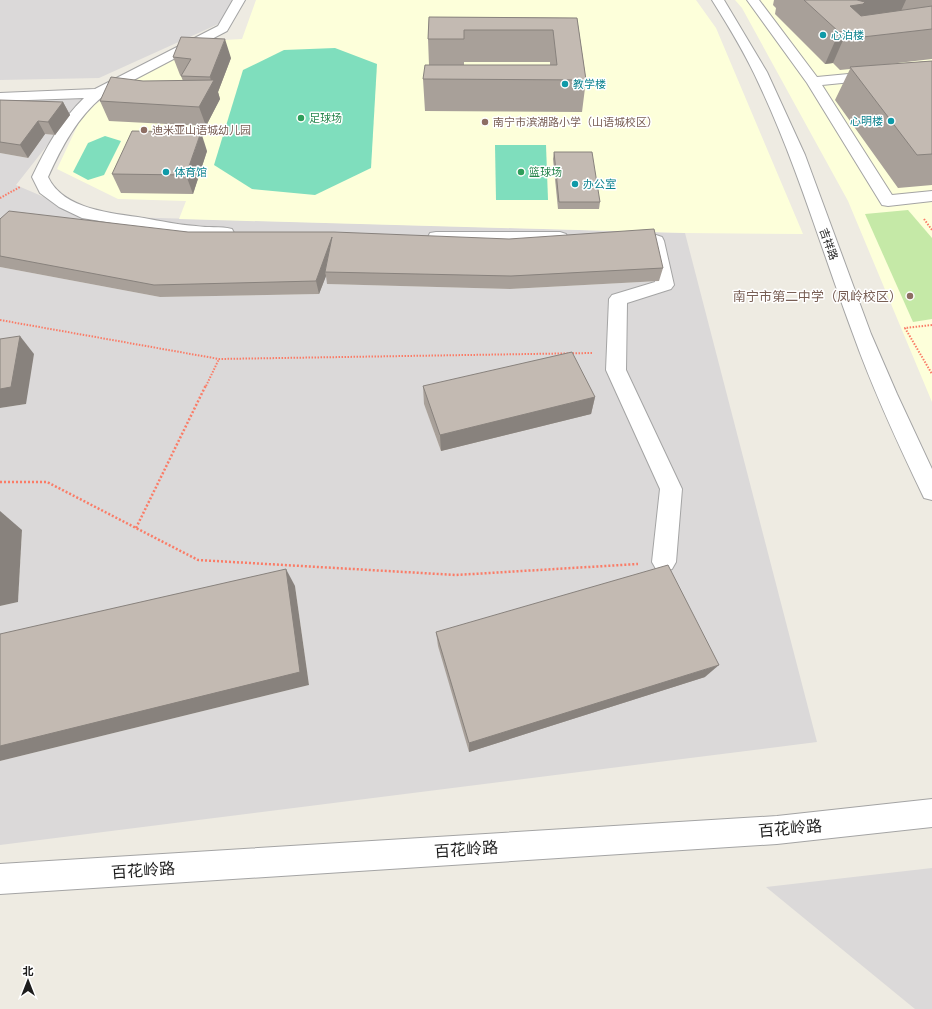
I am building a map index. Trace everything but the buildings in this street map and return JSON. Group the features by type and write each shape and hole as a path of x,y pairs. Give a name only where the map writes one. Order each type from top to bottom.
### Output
{"street":[{"path":"239,0 223,28 98,93 85,102 54,147 40,177 46,190 88,214 196,232 243,234"},
{"name":"吉祥路","path":"718,0 759,70 786,128 862,335 903,431 932,491"},
{"path":"753,0 813,82 888,201 932,196"},
{"path":"813,82 932,70"},
{"path":"0,97 98,93"},
{"path":"417,237 576,238"},
{"path":"640,239 655,239 665,285 618,299 616,370 671,489 664,562"},
{"name":"百花岭路","path":"0,879 777,830 932,813"}],"path":[{"path":"0,320 219,359 617,353"},
{"path":"932,325 905,328 932,374"},
{"path":"136,528 219,359"},
{"path":"0,482 47,482 198,560 456,575 664,562"}],"shaded area":[{"path":"0,0 239,0 236,16 99,78 0,80"},
{"name":"南宁市滨湖路小学（山语城校区）","path":"256,0 696,0 716,28 803,234 685,233 179,219 186,201 118,199 57,169 83,114 125,82 206,41 242,39"},
{"name":"南宁市第二中学（凤岭校区）","path":"735,0 932,0 932,402 848,201 742,8"},
{"path":"86,93 71,115 16,185 88,216 685,233 817,742 0,845 0,761 309,685 295,586 0,674 0,606 18,602 22,531 0,535 0,408 26,404 0,359 0,267 160,297 319,294 0,239 0,153 28,158 45,134 55,135 0,97","holes":["658,281 510,289 328,284","424,403 591,414 441,451"]},
{"path":"932,868 932,1009 915,1009 766,887"}],"green space":[{"name":"足球场","path":"335,48 377,64 371,168 315,195 252,189 214,165 243,70 284,50"},
{"path":"105,136 121,141 104,175 88,180 73,172 88,143"},
{"name":"篮球场","path":"495,145 546,145 548,200 496,200"},
{"path":"908,210 932,238 932,319 913,322 865,214"}],"place":[{"name":"心泊楼","path":"823,35"},
{"name":"教学楼","path":"565,84"},
{"name":"足球场","path":"301,118"},
{"name":"心明楼","path":"891,121"},
{"name":"南宁市滨湖路小学（山语城校区）","path":"485,122"},
{"name":"迪米亚山语城幼儿园","path":"144,130"},
{"name":"体育馆","path":"166,172"},
{"name":"篮球场","path":"521,172"},
{"name":"办公室","path":"575,184"},
{"name":"南宁市第二中学（凤岭校区）","path":"910,296"}]}
